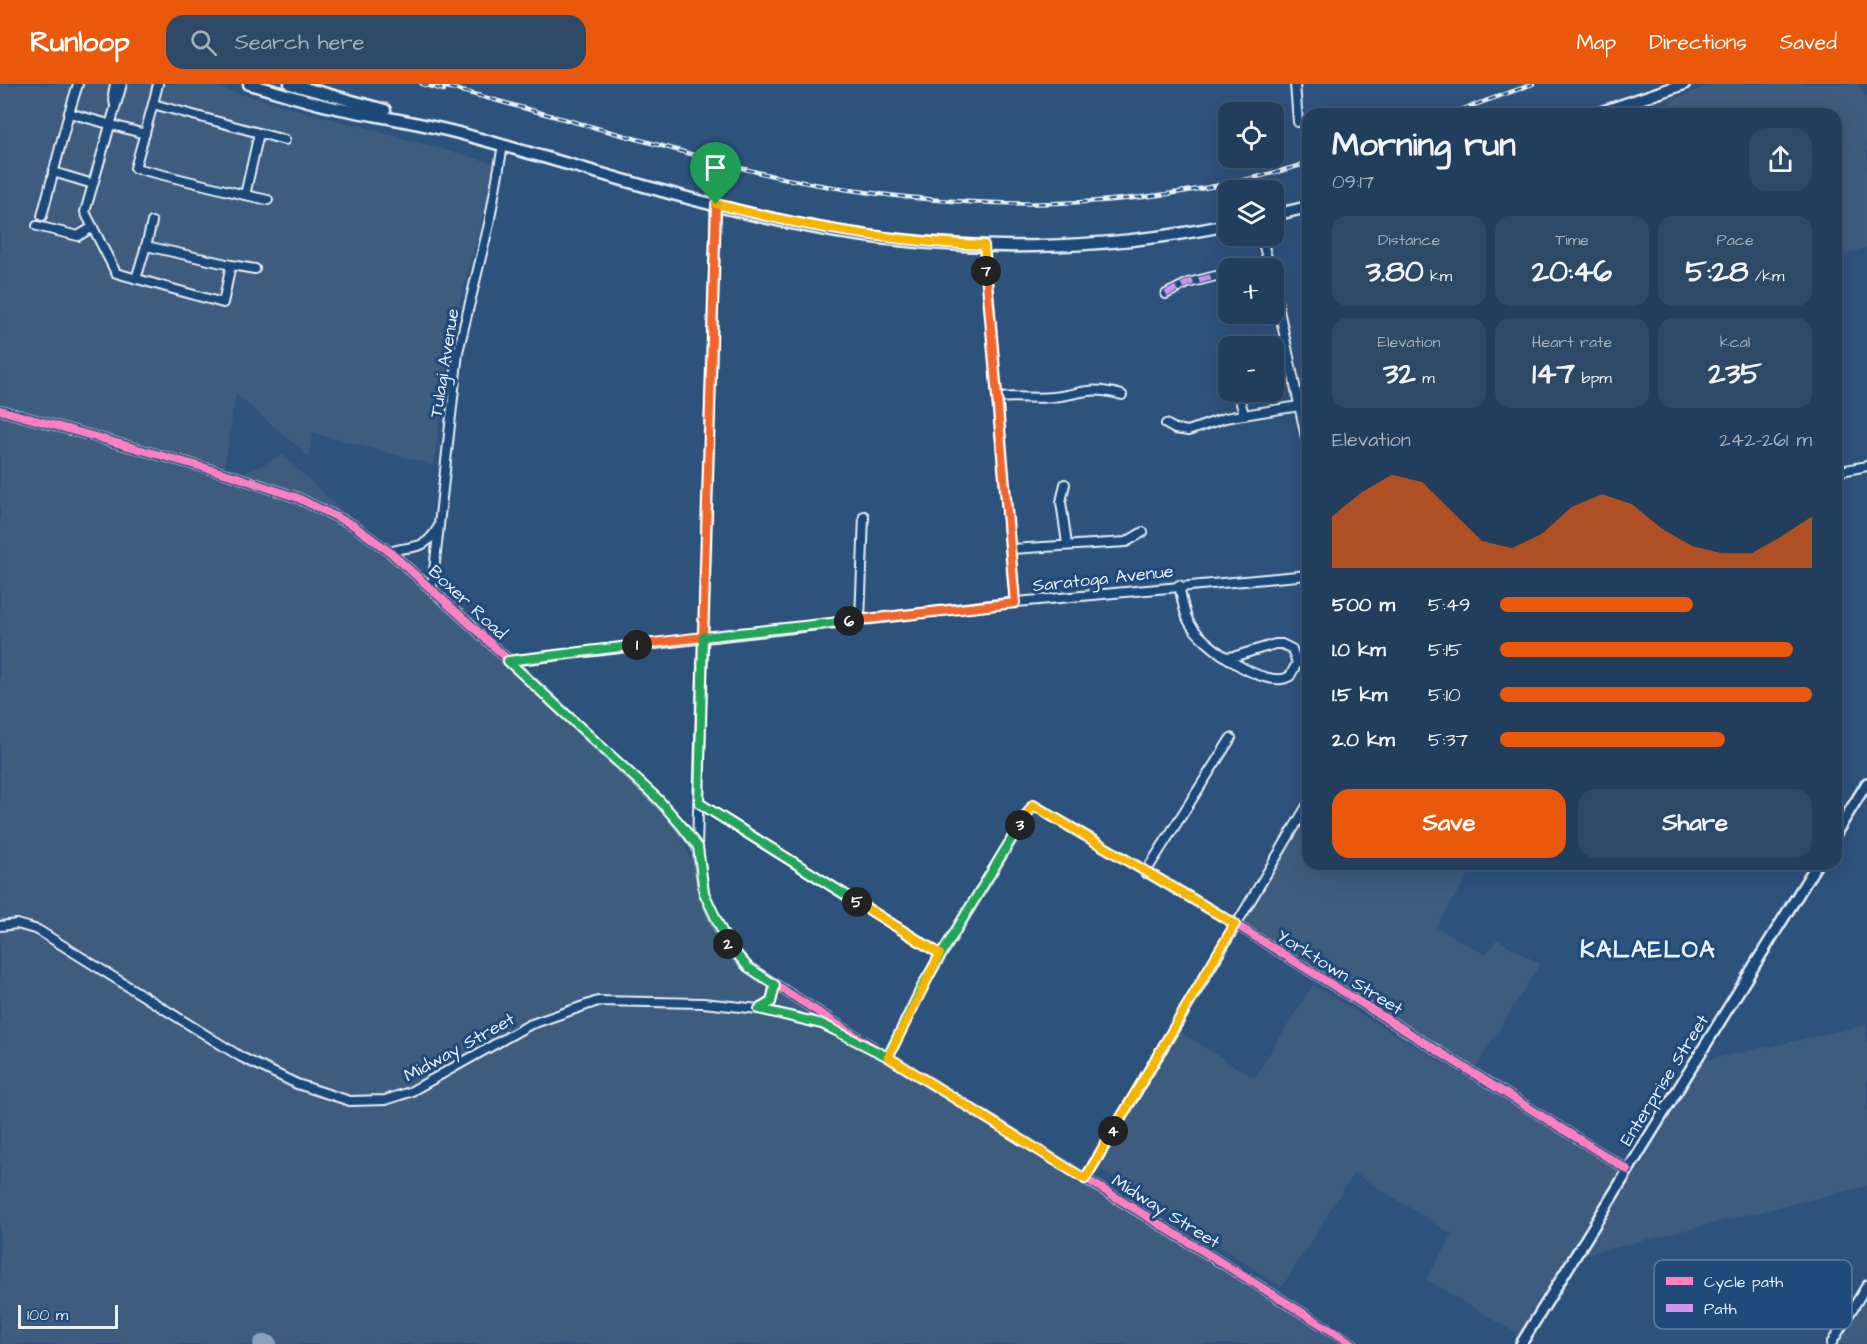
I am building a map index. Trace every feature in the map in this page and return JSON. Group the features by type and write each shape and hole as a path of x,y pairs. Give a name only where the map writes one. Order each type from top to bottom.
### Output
{"main road":[{"path":"249,84 339,109 417,121"},
{"path":"290,84 716,204 846,233 922,242 984,245 1098,243 1174,235 1218,227"},
{"path":"1614,108 1684,84"},
{"path":"1284,213 1302,208"}],"street":[{"path":"42,216 78,84"},
{"path":"115,84 110,123 85,212 116,273 223,303 231,265"},
{"path":"114,105 120,97 122,84"},
{"path":"158,84 135,168 268,200"},
{"path":"1295,84 1298,122"},
{"path":"153,104 285,140"},
{"path":"69,113 145,134"},
{"path":"245,195 259,133"},
{"name":"Tulagi Avenue","path":"432,590 458,352 489,224 503,145"},
{"path":"53,172 93,184"},
{"path":"716,204 698,847 704,893 721,933 732,950 748,967 873,1047"},
{"path":"136,279 152,222"},
{"path":"37,226 78,236 93,227"},
{"path":"984,245 1015,603"},
{"path":"146,246 255,269"},
{"path":"1166,294 1188,283 1218,276"},
{"path":"1282,324 1302,420"},
{"path":"997,398 1026,395 1052,397 1098,388 1122,395"},
{"path":"1241,402 1244,415"},
{"path":"1166,424 1175,429 1188,431 1244,415 1299,406"},
{"name":"Boxer Road","path":"0,410 234,476 298,498 353,525 390,552 658,799 698,847"},
{"path":"1842,471 1867,466"},
{"path":"1065,484 1061,502 1067,544"},
{"path":"860,620 864,516"},
{"path":"390,552 418,547 428,541 438,527"},
{"path":"1011,549 1126,542 1143,532"},
{"name":"Saratoga Avenue","path":"508,661 703,637 1179,585 1302,575"},
{"path":"1179,585 1189,622 1204,640 1226,657 1248,670 1277,680 1290,676 1297,663 1292,650 1279,644 1226,657"},
{"path":"1145,873 1231,738"},
{"path":"1842,823 1867,783"},
{"path":"699,803 940,954 888,1057"},
{"name":"Yorktown Street","path":"940,954 1033,805 1235,924 1628,1170"},
{"path":"1085,1179 1302,814"},
{"name":"Enterprise Street","path":"1521,1344 1813,870"},
{"name":"Midway Street","path":"0,926 16,924 38,930 241,1057 297,1084 350,1101 385,1100 410,1092 536,1022 598,1001 703,1003 759,1009 822,1024 873,1047 1353,1344"},
{"path":"759,1009 771,1002 775,985"},
{"path":"1852,1310 1867,1285"},
{"path":"1831,1344 1840,1329"}],"shaded area":[{"path":"0,84 205,84 497,164 458,309 443,391 434,465 313,433 309,457 236,394 223,476 0,408"},
{"path":"1714,84 1858,84 1867,99 1867,247 1842,256 1842,108 1671,108 1668,101"},
{"path":"0,414 137,451 225,482 283,455 674,825 693,861 714,927 740,965 759,982 1342,1344 0,1344"},
{"path":"1302,821 1302,870 1471,870 1436,927 1486,955 1497,939 1540,964 1475,1068 1247,928 1247,913"},
{"path":"1313,985 1623,1171 1688,1064 1867,1025 1867,1186 1566,1259 1519,1335 1426,1279 1453,1235 1354,1173 1282,1287 1086,1160 1172,1027 1254,1078"},
{"path":"1867,1295 1867,1344 1837,1344 1846,1329 1852,1329 1852,1319"}],"taxiway":[{"path":"262,1344 268,1344"}],"railway":[{"path":"422,84 444,90"},
{"path":"436,84 770,175 852,190 917,198 983,203 1114,200 1179,192 1244,180 1302,165"},
{"path":"1466,108 1533,84"}],"marked path":[{"path":"1166,294 1188,283 1218,276"}],"cycle path":[{"path":"0,410 234,476 298,498 353,525 390,552 472,626 671,813 697,847 704,893 721,933 732,950 748,967 1353,1344"},
{"path":"888,1057 924,983 1033,805 1235,924 1628,1170"}],"district":[{"name":"KALAELOA","path":"1648,949"}],"route":[{"path":"716,204 703,637 508,661 658,799 698,847 699,869 704,893 721,933 732,950 748,967 775,985 771,1002 759,1009 822,1024 873,1047 888,1057 940,954 1033,805 1235,924 1085,1179 888,1057 924,983 940,954 699,803 703,637 1015,603 984,245 945,244 874,237 784,221 716,204"}]}
